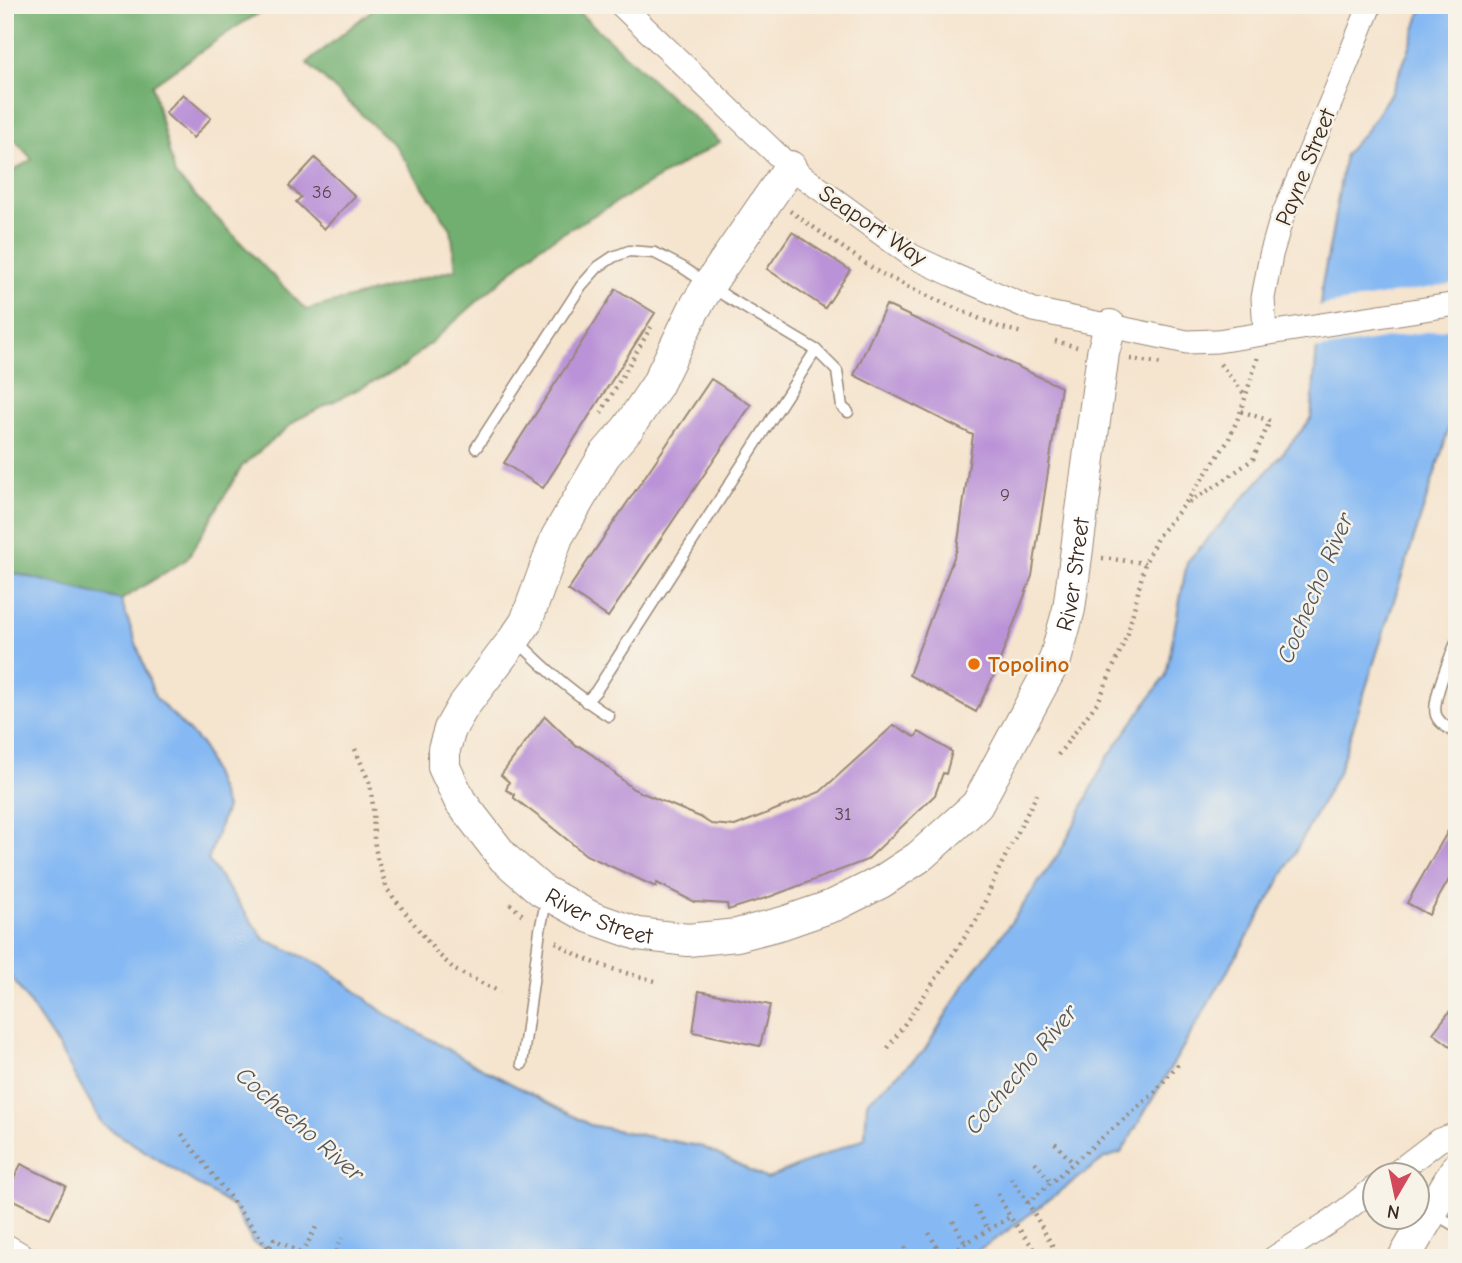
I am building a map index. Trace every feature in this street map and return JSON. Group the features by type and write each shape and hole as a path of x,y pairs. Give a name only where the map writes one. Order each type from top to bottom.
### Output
{"street":[{"name":"Seaport Way","path":"621,5 790,167 912,256 1034,310 1186,342 1217,341 1457,304"},
{"name":"Payne Street","path":"1265,333 1263,298 1281,220 1370,5"},
{"name":"River Street","path":"790,167 694,309 656,385 628,428 604,456 557,537 526,621 462,708 450,729 444,749 444,767 460,801 504,858 541,890 590,917 638,934 688,940 737,935 783,923 835,905 881,882 919,857 977,805 1055,660 1069,609 1102,353 1110,326"},
{"path":"1409,1162 1439,1140 1457,1134"},
{"path":"1404,1258 1444,1219 1457,1168"},
{"path":"1274,1258 1360,1199"},
{"path":"5,1245 27,1258"}],"lane":[{"path":"476,448 579,289 598,267 629,251 655,253 682,267 816,350 837,372 842,407 848,412"},
{"path":"586,702 596,691 816,350"},
{"path":"515,638 586,702 609,716"},
{"path":"1457,639 1436,700 1436,715 1457,734"},
{"path":"522,1064 540,930 548,893"}],"path":[{"path":"599,417 653,323"},
{"path":"1058,755 1099,700 1128,633 1145,563 1158,536 1185,504 1228,441 1259,356"},
{"path":"1220,364 1246,396"},
{"path":"1185,504 1253,459 1270,421 1241,411"},
{"path":"1103,558 1145,563"},
{"path":"355,749 370,784 377,858 387,890 436,952 455,970 500,992"},
{"path":"888,1048 978,918 997,873 1037,794"},
{"path":"572,953 614,970 659,982"},
{"path":"1028,1203 1152,1096 1181,1061"},
{"path":"181,1134 269,1249"},
{"path":"1055,1143 1073,1163"},
{"path":"1035,1162 1051,1182"},
{"path":"1011,1178 1056,1252"},
{"path":"998,1194 1010,1217 1041,1258"},
{"path":"975,1206 988,1229"},
{"path":"929,1233 941,1257 1010,1217"},
{"path":"953,1221 965,1243"},
{"path":"302,1254 316,1227"},
{"path":"334,1258 342,1238"},
{"path":"264,1258 274,1239 310,1258"},
{"path":"905,1247 911,1258"}],"green space":[{"path":"5,5 273,5 152,85 175,175 306,310 456,269 451,229 396,147 307,63 378,5 571,5 720,142 539,247 403,367 298,419 243,465 187,559 121,600 5,571 5,176 32,159 5,129"}],"water":[{"name":"Cochecho River","path":"1423,5 1457,5 1457,399 1339,771 1272,895 1121,1153 1105,1158 999,1237 965,1258 283,1258 253,1243 233,1207 102,1124 59,1048 5,967 5,571 121,600 155,697 202,745 226,807 208,860 264,939 324,966 384,1013 590,1125 703,1147 767,1179 865,1138 867,1102 924,1051 966,982 1063,847 1105,761 1166,675 1187,562 1311,419 1322,284 1345,154 1366,131 1392,91"}],"pier":[{"path":"1457,283 1457,327 1314,350 1319,306"}],"building":[{"path":"183,94 211,118 193,138 165,113"},
{"path":"315,158 355,196 324,229 296,202 301,197 289,186"},
{"path":"792,232 850,270 825,308 767,269"},
{"path":"616,289 655,313 543,488 504,463"},
{"path":"886,305 1061,387 1032,576 995,673 976,712 909,675 957,549 973,435 854,375"},
{"path":"711,379 751,405 608,617 568,590"},
{"path":"545,716 577,747 594,756 633,789 711,824 735,826 820,792 894,725 915,737 919,732 952,752 946,774 943,773 935,795 867,860 728,910 727,904 694,902 657,883 656,887 586,855 506,790 509,782 501,775"},
{"path":"1457,815 1457,865 1429,915 1407,903"},
{"path":"699,991 770,1005 760,1046 693,1032"},
{"path":"1457,1002 1457,1051 1433,1033"},
{"path":"21,1164 66,1186 50,1218 5,1196"}],"place":[{"name":"Topolino","path":"974,664"}]}
